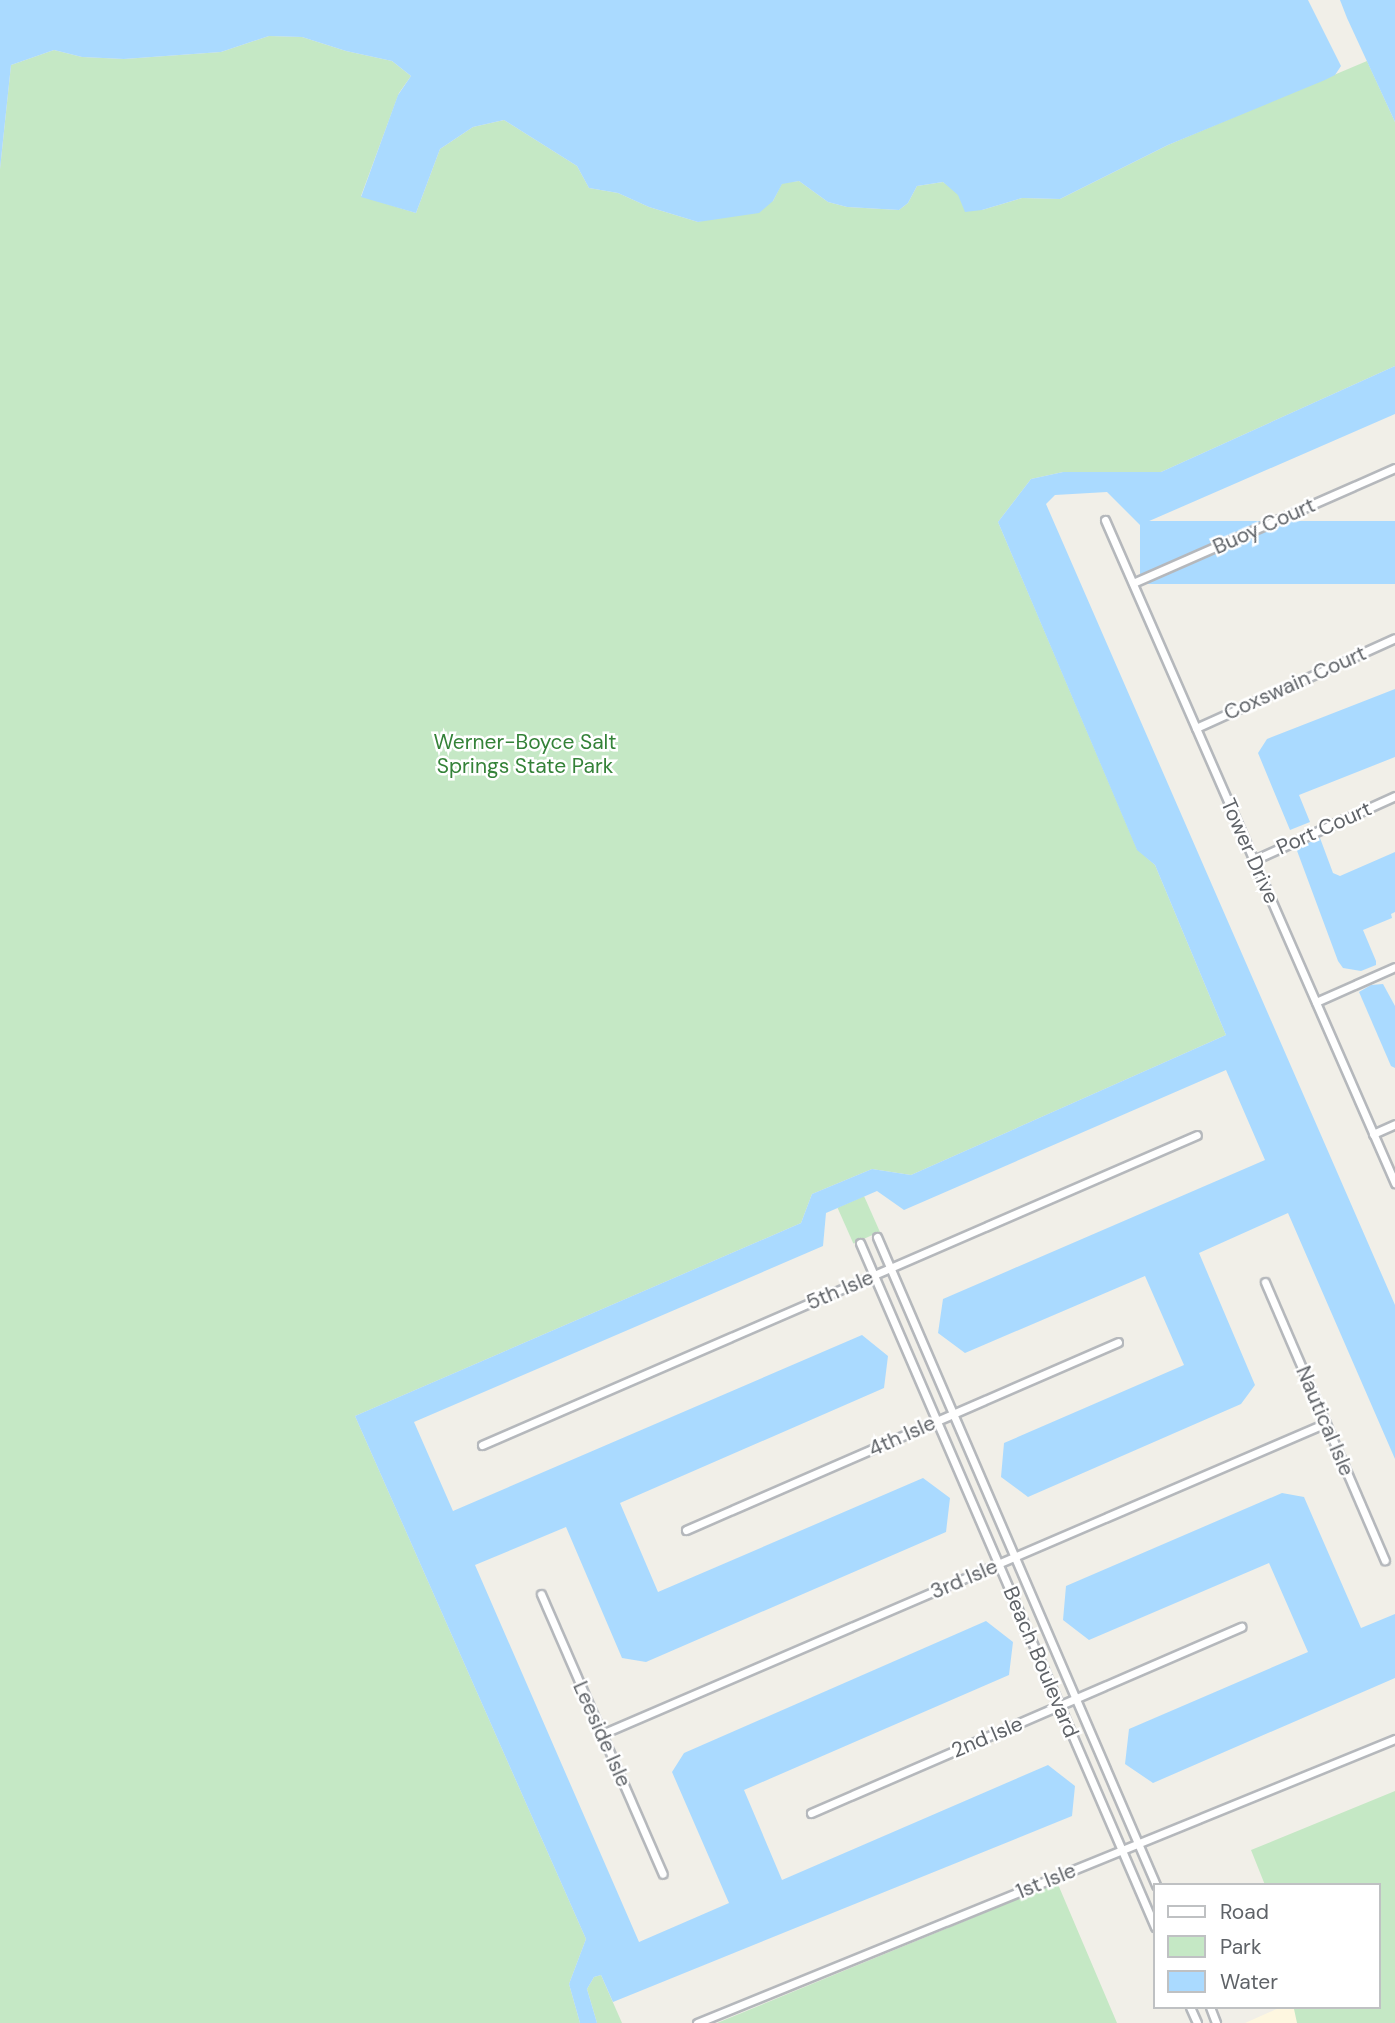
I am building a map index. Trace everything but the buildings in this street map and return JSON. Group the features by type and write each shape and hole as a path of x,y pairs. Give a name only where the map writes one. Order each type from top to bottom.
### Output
{"street":[{"name":"Buoy Court","path":"1133,583 1395,468"},
{"name":"Tower Drive","path":"1105,520 1395,1183"},
{"name":"Coxswain Court","path":"1196,727 1395,638"},
{"name":"Port Court","path":"1254,860 1395,796"},
{"path":"1316,1002 1395,967"},
{"path":"1373,1134 1395,1124"},
{"name":"5th Isle","path":"482,1446 1197,1135"},
{"name":"Beach Boulevard","path":"877,1237 1155,1883"},
{"name":"Beach Boulevard","path":"860,1243 1154,1925"},
{"name":"Nautical Isle","path":"1265,1282 1385,1560"},
{"name":"4th Isle","path":"686,1530 1118,1342"},
{"name":"3rd Isle","path":"602,1734 1326,1423"},
{"name":"Leeside Isle","path":"541,1594 663,1874"},
{"name":"2nd Isle","path":"811,1813 1241,1627"},
{"name":"1st Isle","path":"696,2023 1395,1739"}],"shaded area":[{"path":"1276,2009 1318,2009 1323,2023 1245,2023"}],"green space":[{"name":"Werner-Boyce Salt Springs State Park","path":"269,36 302,37 346,51 392,61 411,76 399,93 361,196 416,213 440,149 473,127 504,120 577,166 589,188 618,193 649,207 698,222 773,201 782,183 799,181 828,202 847,207 899,210 908,203 917,186 943,182 982,210 1022,198 1060,199 1168,145 1367,61 1395,122 1395,366 1161,472 1063,472 1031,479 998,522 1137,849 1155,865 1226,1035 911,1175 872,1169 812,1194 801,1223 355,1416 586,1939 569,1984 580,2023 0,2023 0,169 11,65 54,50 82,57 124,59 221,52"},
{"path":"864,1196 880,1232 853,1243 838,1208"},
{"path":"1395,1791 1395,2023 1297,2023 1294,2009 1381,2009 1381,1883 1264,1883 1251,1850"},
{"path":"1057,1882 1117,2023 717,2023 972,1918"},
{"path":"601,1975 622,2023 597,2023 587,1989 594,1977"}],"water":[{"path":"0,0 1308,0 1341,66 1335,75 1325,80 1168,145 1060,199 1022,198 982,210 965,212 958,195 943,182 917,186 908,203 899,210 847,207 828,202 799,181 782,184 773,201 759,213 698,222 649,207 618,193 589,188 577,166 504,120 473,127 440,149 416,213 361,197 398,95 411,76 392,61 346,51 302,37 269,36 221,52 124,59 82,57 54,50 11,65 0,169"},
{"path":"1340,0 1395,0 1395,122 1347,18"},
{"path":"1395,366 1395,414 1140,525 1107,492 1055,495 1046,504 1395,1305 1395,1459 1288,1213 1199,1253 1255,1385 1241,1404 1028,1497 1001,1477 1004,1443 1184,1365 1145,1276 965,1353 938,1333 943,1299 1265,1160 1226,1070 904,1210 877,1191 826,1213 823,1246 414,1422 453,1511 862,1335 888,1356 884,1388 620,1503 658,1592 923,1478 950,1498 946,1532 646,1662 622,1658 566,1527 475,1565 639,1942 729,1903 672,1772 684,1753 986,1621 1013,1642 1009,1675 744,1790 782,1880 1048,1765 1075,1786 1072,1816 613,2002 601,1975 594,1977 587,1989 597,2023 580,2023 569,1984 586,1939 355,1416 801,1223 812,1194 872,1169 911,1175 1226,1035 1155,865 1137,850 998,522 1031,479 1063,472 1161,472"},
{"path":"1140,521 1395,521 1395,584 1140,584"},
{"path":"1395,689 1395,757 1299,795 1310,822 1290,830 1258,753 1267,739"},
{"path":"1320,838 1333,873 1340,876 1395,852 1395,912 1391,914 1392,918 1363,930 1376,965 1361,971 1343,968 1338,961 1296,848"},
{"path":"1383,984 1395,1006 1395,1068 1391,1066 1359,992 1371,985"},
{"path":"1282,1493 1304,1497 1361,1628 1395,1614 1395,1678 1153,1783 1125,1764 1129,1729 1308,1652 1269,1563 1089,1640 1063,1620 1066,1586"}]}
